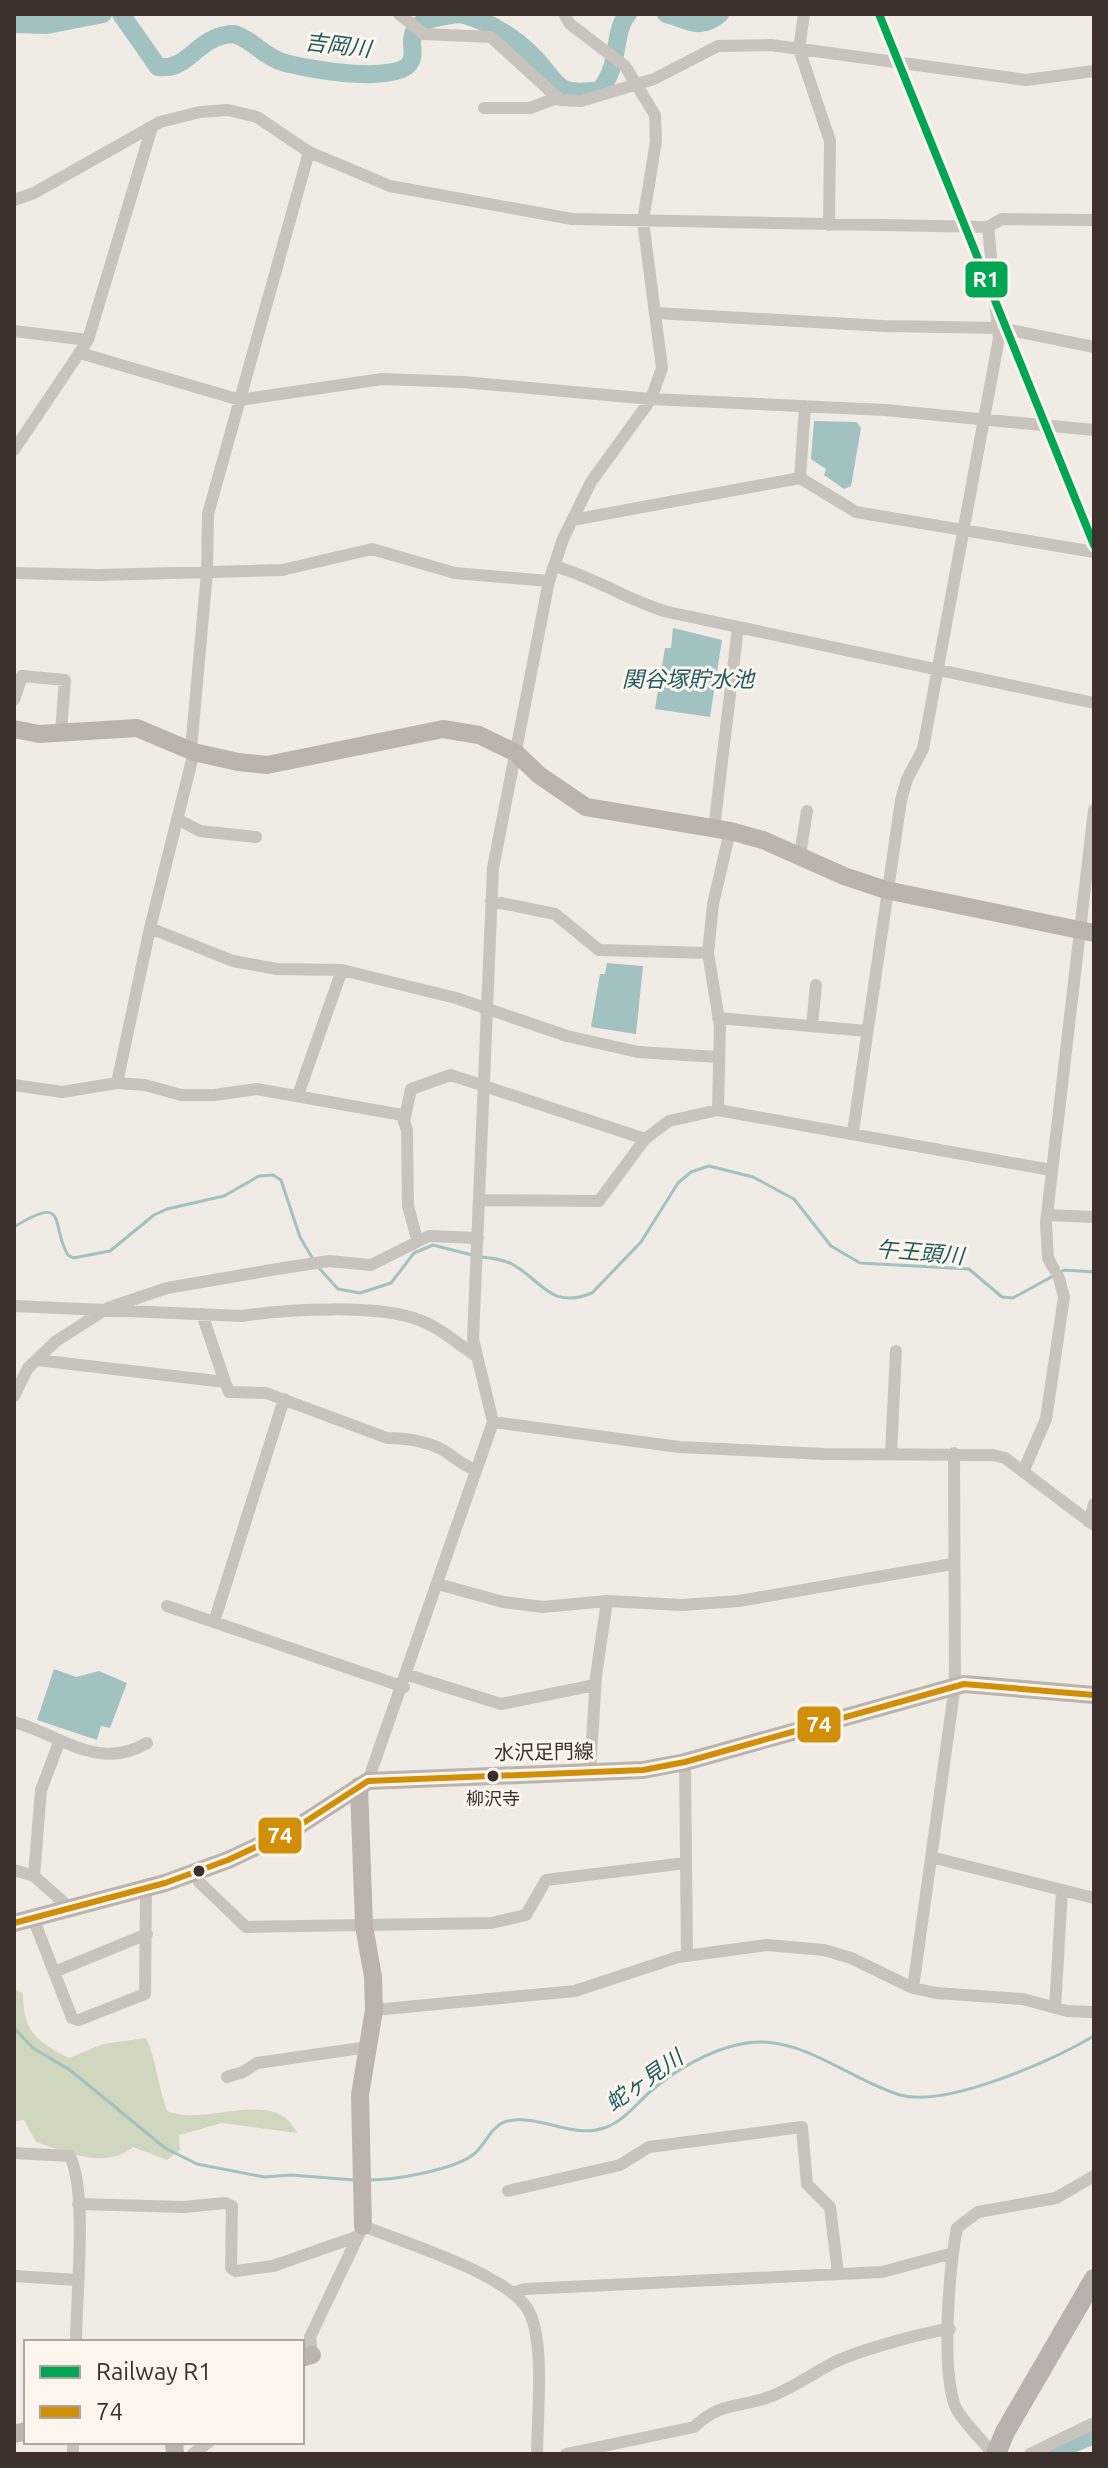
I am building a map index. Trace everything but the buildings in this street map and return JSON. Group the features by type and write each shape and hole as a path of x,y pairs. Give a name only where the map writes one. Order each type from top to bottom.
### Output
{"main road":[{"path":"995,2454 1094,2279"}],"street":[{"path":"399,14 424,34 469,33 491,37 557,98"},
{"path":"307,2356 310,2337 344,2272 360,2232 360,2095 374,2010 373,1977 364,1926 363,1783 406,1681 493,1422 473,1339 485,1009 497,841 554,566 591,482 651,399 662,368 643,221 655,115 625,66 570,24 564,14"},
{"path":"804,14 799,49 830,141 829,225"},
{"path":"484,108 530,108 557,98 581,101 654,79 718,46 799,49 1026,80 1094,71"},
{"path":"14,200 34,193 152,127 200,112 228,110 257,117 309,152 390,186 572,219 988,227 1002,219 1094,220"},
{"path":"14,450 88,340 152,127"},
{"path":"117,1083 193,750 207,572 208,514 309,152"},
{"path":"853,1132 901,800 907,779 923,749 1000,328 988,227"},
{"path":"656,313 884,326 1000,328 1094,347"},
{"path":"14,331 88,340"},
{"path":"80,353 240,400 382,379 463,382 651,399 805,406 1094,430"},
{"path":"800,478 805,406"},
{"path":"572,520 800,478 856,512 1094,552"},
{"path":"14,573 282,570 372,549 455,573 549,581"},
{"path":"554,566 585,574 641,605 1094,703"},
{"path":"718,1110 718,1018 708,953 722,830 738,627"},
{"path":"14,700 22,676 65,680 61,732"},
{"path":"14,729 39,734 137,728 193,750 238,762 267,765 443,729 479,735 516,753 539,775 586,807 722,830 800,855 844,876 886,890 1086,931"},
{"path":"1023,1472 1046,1419 1064,1297 1048,1258 1047,1215 1086,931 1094,810"},
{"path":"800,855 807,811"},
{"path":"177,819 200,831 256,837"},
{"path":"491,901 555,914 599,950 708,953"},
{"path":"150,928 233,961 277,969 342,970 485,1009 567,1036 638,1052 718,1057"},
{"path":"298,1095 342,970"},
{"path":"812,1026 816,985"},
{"path":"718,1018 867,1031"},
{"path":"404,1122 411,1089 451,1075 483,1083 645,1139"},
{"path":"14,1085 62,1092 117,1083 145,1085 181,1095 214,1095 257,1089 402,1115 408,1206 417,1239"},
{"path":"479,1200 599,1201 645,1139 669,1121 718,1110 1051,1170"},
{"path":"1047,1215 1094,1217"},
{"path":"14,1396 28,1368 56,1341 108,1308 167,1288 323,1262 371,1265 417,1239 429,1236 478,1242"},
{"path":"14,1306 242,1316 278,1310 401,1314 423,1321 476,1356"},
{"path":"202,1314 229,1392 266,1393 387,1438 406,1438 444,1450 464,1466 476,1470"},
{"path":"891,1453 896,1351"},
{"path":"37,1360 225,1382"},
{"path":"214,1622 284,1399"},
{"path":"493,1422 679,1447 824,1454 954,1453 1005,1458 1091,1524 1094,1504"},
{"path":"913,1988 955,1685 952,1564 954,1453"},
{"path":"438,1584 503,1602 543,1607 607,1601 682,1605 739,1601 952,1564"},
{"path":"590,1773 595,1685 607,1601"},
{"path":"167,1606 406,1681 501,1704 595,1685"},
{"name":"水沢足門線","path":"363,1783 643,1770 685,1762 955,1685 1024,1686 1094,1695"},
{"path":"14,1722 83,1750 111,1755 129,1754 147,1743"},
{"path":"34,1876 41,1790 60,1740"},
{"path":"685,1762 687,1956"},
{"path":"14,1923 146,1888 257,1848 324,1811 363,1783"},
{"path":"931,1857 1094,1898"},
{"path":"199,1882 246,1927 364,1926 520,1919 532,1908 546,1880 686,1863"},
{"path":"14,1870 34,1876 70,1908"},
{"path":"33,1918 72,2018 79,2020 145,1994 146,1888"},
{"path":"1055,2008 1062,1890"},
{"path":"54,1972 147,1934"},
{"path":"374,2010 575,1991 687,1956 746,1945 824,1950 851,1958 913,1988 936,1993 1023,1999 1055,2008 1094,2012"},
{"path":"227,2077 257,2063 368,2047"},
{"path":"508,2191 620,2165 649,2147 802,2127 807,2184 830,2207 838,2274"},
{"path":"14,2153 70,2156 75,2166 78,2204 76,2340"},
{"path":"995,2454 956,2410 951,2389 950,2329 957,2228 968,2217 996,2207 1056,2198 1094,2176"},
{"path":"78,2204 184,2207 225,2203 232,2206 231,2268 236,2271 273,2266 360,2232 502,2284 527,2308 534,2327 537,2454"},
{"path":"512,2293 525,2289 882,2272 953,2253"},
{"path":"14,2276 77,2280"},
{"path":"566,2454 694,2427 708,2414 733,2403 762,2400 804,2383 833,2363 950,2329"},
{"path":"1030,2454 1094,2423"}],"green space":[{"path":"14,1989 23,1993 26,2017 34,2034 69,2058 103,2044 146,2038 167,2111 200,2115 256,2109 287,2119 297,2133 222,2123 179,2135 180,2150 167,2160 133,2147 122,2154 98,2158 36,2142 24,2120 14,2122"}],"water":[{"path":"814,421 857,422 861,428 851,486 844,489 824,475 826,469 811,459"},
{"name":"関谷塚貯水池","path":"673,628 722,640 710,717 655,709 665,648 671,648"},
{"path":"607,963 643,966 636,1034 591,1027 600,974 605,974"},
{"path":"54,1669 76,1677 99,1671 127,1683 110,1728 101,1726 97,1740 37,1720"}],"waterway":[{"name":"吉岡川","path":"14,24 47,25 103,14"},
{"name":"吉岡川","path":"121,14 158,67 178,64 211,40 234,34 282,62 351,74 390,73 403,69 411,61 413,34 422,23 459,14"},
{"name":"吉岡川","path":"462,14 491,25 517,42 559,86 585,92 600,90 607,80 620,29 628,14"},
{"name":"吉岡川","path":"666,14 699,23 720,14"},
{"name":"午王頭川","path":"480,1257 512,1264 556,1296 566,1298 592,1293 641,1242 678,1183 691,1172 709,1166 753,1177 794,1199 831,1246 860,1263 969,1269 1002,1297 1013,1298 1064,1270 1094,1272"},
{"name":"午王頭川","path":"14,1227 32,1217 51,1213 68,1255 73,1258 110,1251 154,1215 224,1196 259,1176 273,1175 281,1180 300,1237 314,1261"},
{"name":"午王頭川","path":"318,1267 338,1289 360,1293 391,1283 414,1253 433,1245 472,1255"},
{"name":"蛇ヶ見川","path":"14,2028 33,2048 70,2070 165,2148 197,2164 264,2177 291,2175 354,2180"},
{"name":"蛇ヶ見川","path":"369,2180 408,2176 465,2160 478,2150 493,2130 508,2121 532,2121 580,2131 604,2128 623,2117 682,2068 717,2051 741,2044 782,2044 802,2050 881,2088 900,2095 920,2097 944,2095 999,2079 1027,2069 1094,2036"},
{"path":"1048,2454 1094,2435"}],"rail line":[{"name":"R1","path":"879,14 1094,545"}],"transit line":[{"name":"74","path":"14,1923 165,1883 228,1860 294,1829 368,1781 643,1770 685,1762 964,1684 1094,1695"}],"place":[{"name":"柳沢寺","path":"493,1776"}]}
